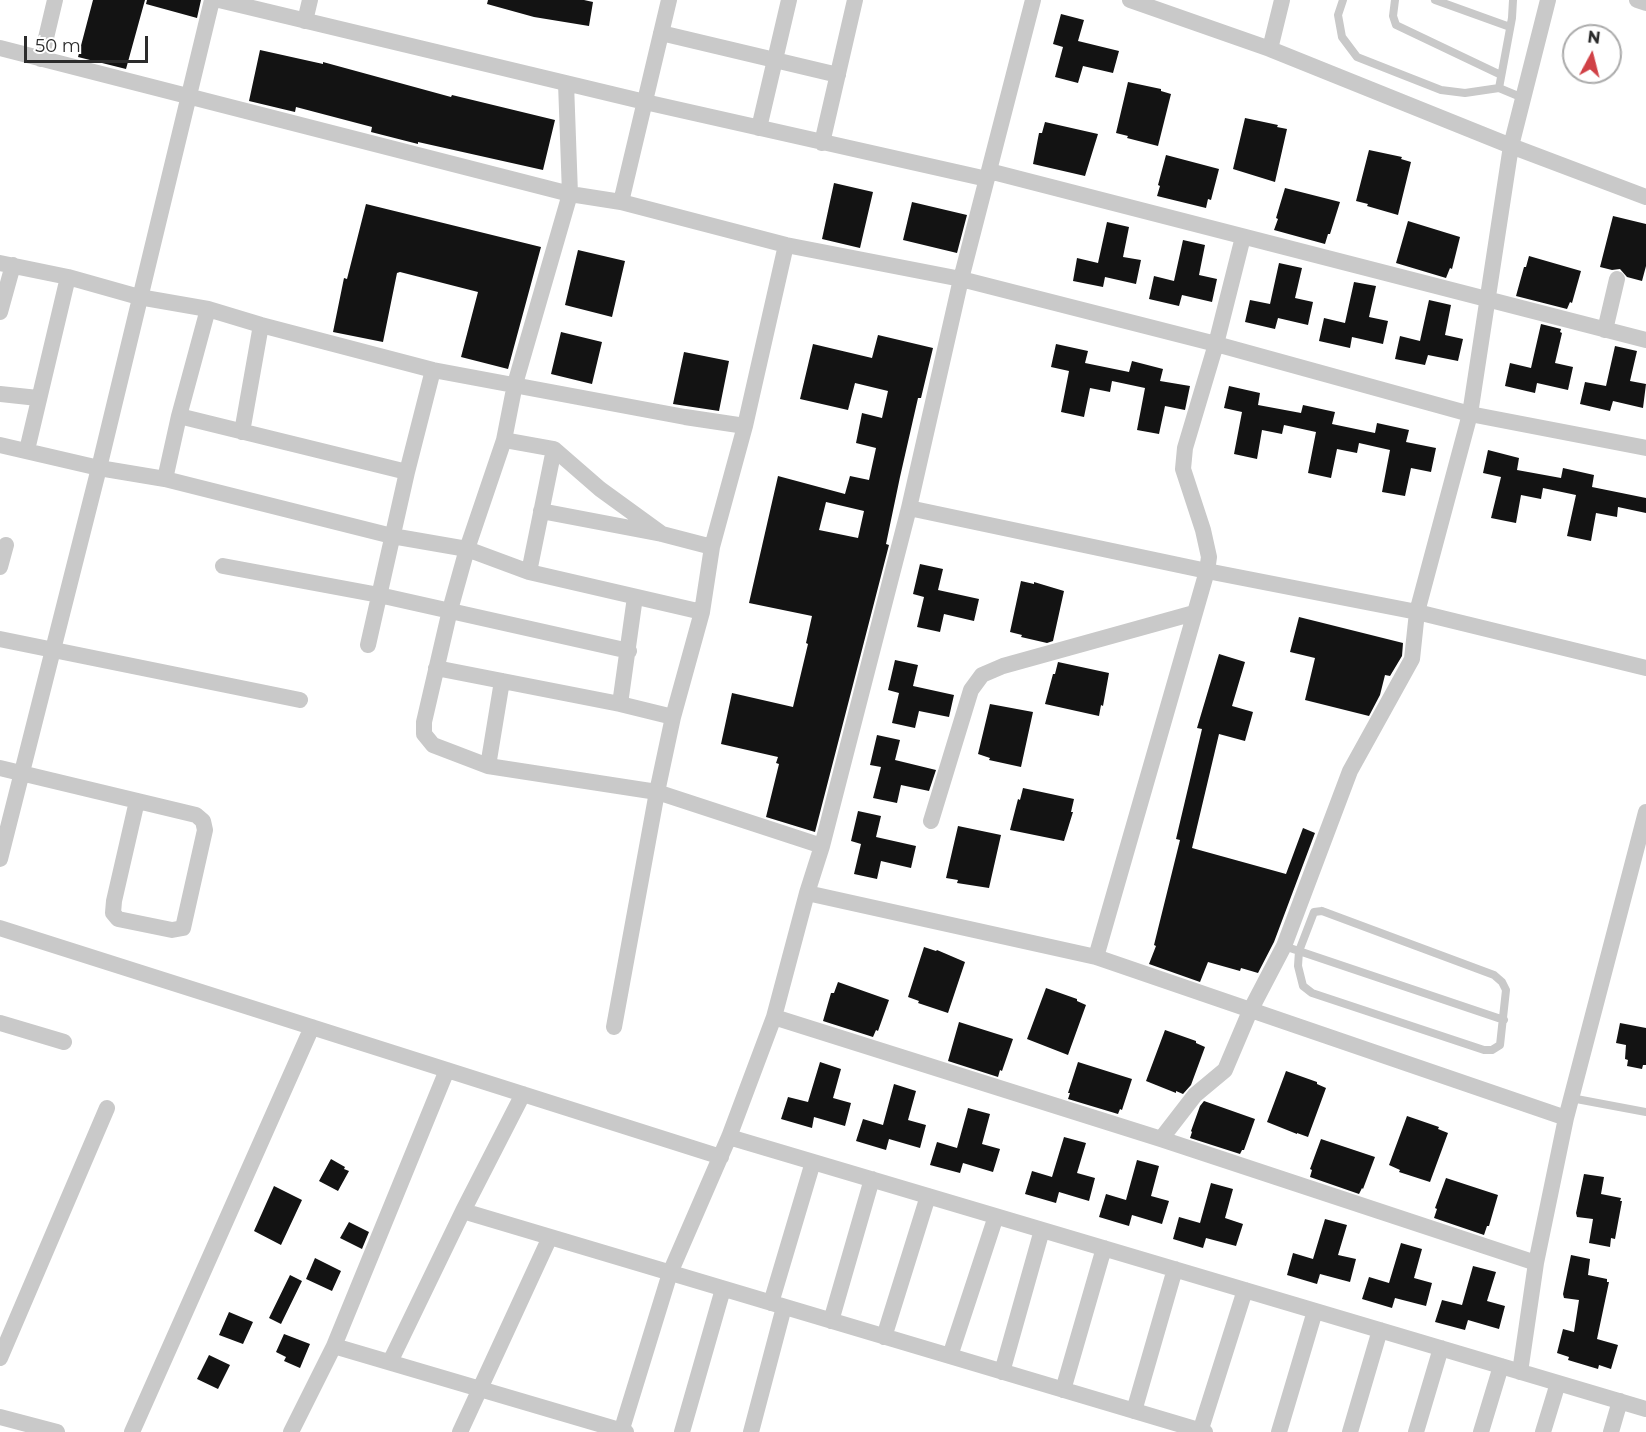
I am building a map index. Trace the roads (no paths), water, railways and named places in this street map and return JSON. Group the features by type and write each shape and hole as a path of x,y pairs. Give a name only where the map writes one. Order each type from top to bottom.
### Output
{"street":[{"path":"41,59 55,0"},
{"path":"1,847 99,468 212,0"},
{"path":"219,0 759,128 988,175 1243,237 1646,340"},
{"path":"305,21 310,0"},
{"path":"621,202 669,0"},
{"path":"759,128 789,0"},
{"path":"822,142 855,0"},
{"path":"334,1346 623,1432 669,1273 721,1157 774,1017 822,846 909,508 961,279 1033,0"},
{"path":"1130,0 1270,49 1646,198"},
{"path":"1270,49 1282,0"},
{"path":"1161,1139 1195,1095 1224,1071 1251,1011 1291,948 1350,771 1412,659 1417,612 1470,414 1511,146 1548,0"},
{"path":"1637,0 1646,3"},
{"path":"661,33 838,75"},
{"path":"0,48 570,194 621,202 786,245 961,279 1216,344 1470,414 1646,448"},
{"path":"566,83 570,194 515,384 504,440 467,549 450,610 424,722 424,734 433,745 488,766 657,792 822,846"},
{"path":"1096,957 1207,571 1209,557 1203,530 1183,469 1185,448 1216,344 1243,237"},
{"path":"614,1027 673,717 702,612 712,547 745,426 786,245"},
{"path":"0,312 6,264 139,297 208,309 433,370 745,426"},
{"path":"27,450 68,278"},
{"path":"1605,330 1617,279"},
{"path":"165,479 179,416 208,309"},
{"path":"242,432 261,325"},
{"path":"368,645 407,472 433,370"},
{"path":"0,394 38,398"},
{"path":"179,416 407,472"},
{"path":"504,440 554,449 600,489 662,534"},
{"path":"0,445 99,468 165,479 392,536 467,549 529,572 702,612"},
{"path":"529,572 554,449"},
{"path":"909,508 1207,571 1417,612 1646,668"},
{"path":"542,511 662,534 712,547"},
{"path":"0,567 6,544"},
{"path":"223,566 379,594 629,651"},
{"path":"620,704 635,597"},
{"path":"931,821 971,690 982,675 1003,666 1194,613"},
{"path":"0,639 300,700"},
{"path":"436,668 620,704 673,717"},
{"path":"488,766 502,681"},
{"path":"0,768 196,815 203,821 205,830 183,928 172,930 118,919 113,913 137,801"},
{"path":"1520,1372 1536,1263 1566,1118 1646,812"},
{"path":"807,893 1096,957 1566,1118"},
{"path":"0,928 721,1157"},
{"path":"774,1017 1161,1139 1536,1263"},
{"path":"0,1023 64,1042"},
{"path":"132,1432 312,1027"},
{"path":"291,1432 334,1346 447,1070"},
{"path":"390,1362 523,1094"},
{"path":"0,1358 107,1108"},
{"path":"729,1137 1646,1409"},
{"path":"751,1432 777,1305 813,1162"},
{"path":"831,1321 872,1179"},
{"path":"884,1337 928,1196"},
{"path":"463,1211 1202,1432 1245,1290"},
{"path":"950,1356 996,1216"},
{"path":"1002,1372 1042,1230"},
{"path":"460,1432 550,1237"},
{"path":"1063,1390 1104,1248"},
{"path":"1134,1411 1175,1269"},
{"path":"682,1432 723,1289"},
{"path":"1279,1432 1315,1311"},
{"path":"1350,1432 1380,1330"},
{"path":"1416,1432 1441,1348"},
{"path":"1481,1432 1501,1366"},
{"path":"1543,1432 1558,1383"},
{"path":"1611,1432 1620,1401"},
{"path":"0,1417 57,1432"}],"lane":[{"path":"1343,0 1338,15 1342,37 1357,57 1441,90 1465,93 1499,88 1523,98"},
{"path":"1395,0 1393,16 1396,25 1501,75"},
{"path":"1435,0 1510,27"},
{"path":"1499,88 1513,0"},
{"path":"1322,911 1494,975 1502,982 1506,990 1500,1045 1492,1050 1484,1050 1312,993 1303,986 1291,948 1314,912 1322,911"},
{"path":"1291,948 1504,1020"},
{"path":"1571,1098 1646,1112"}]}
